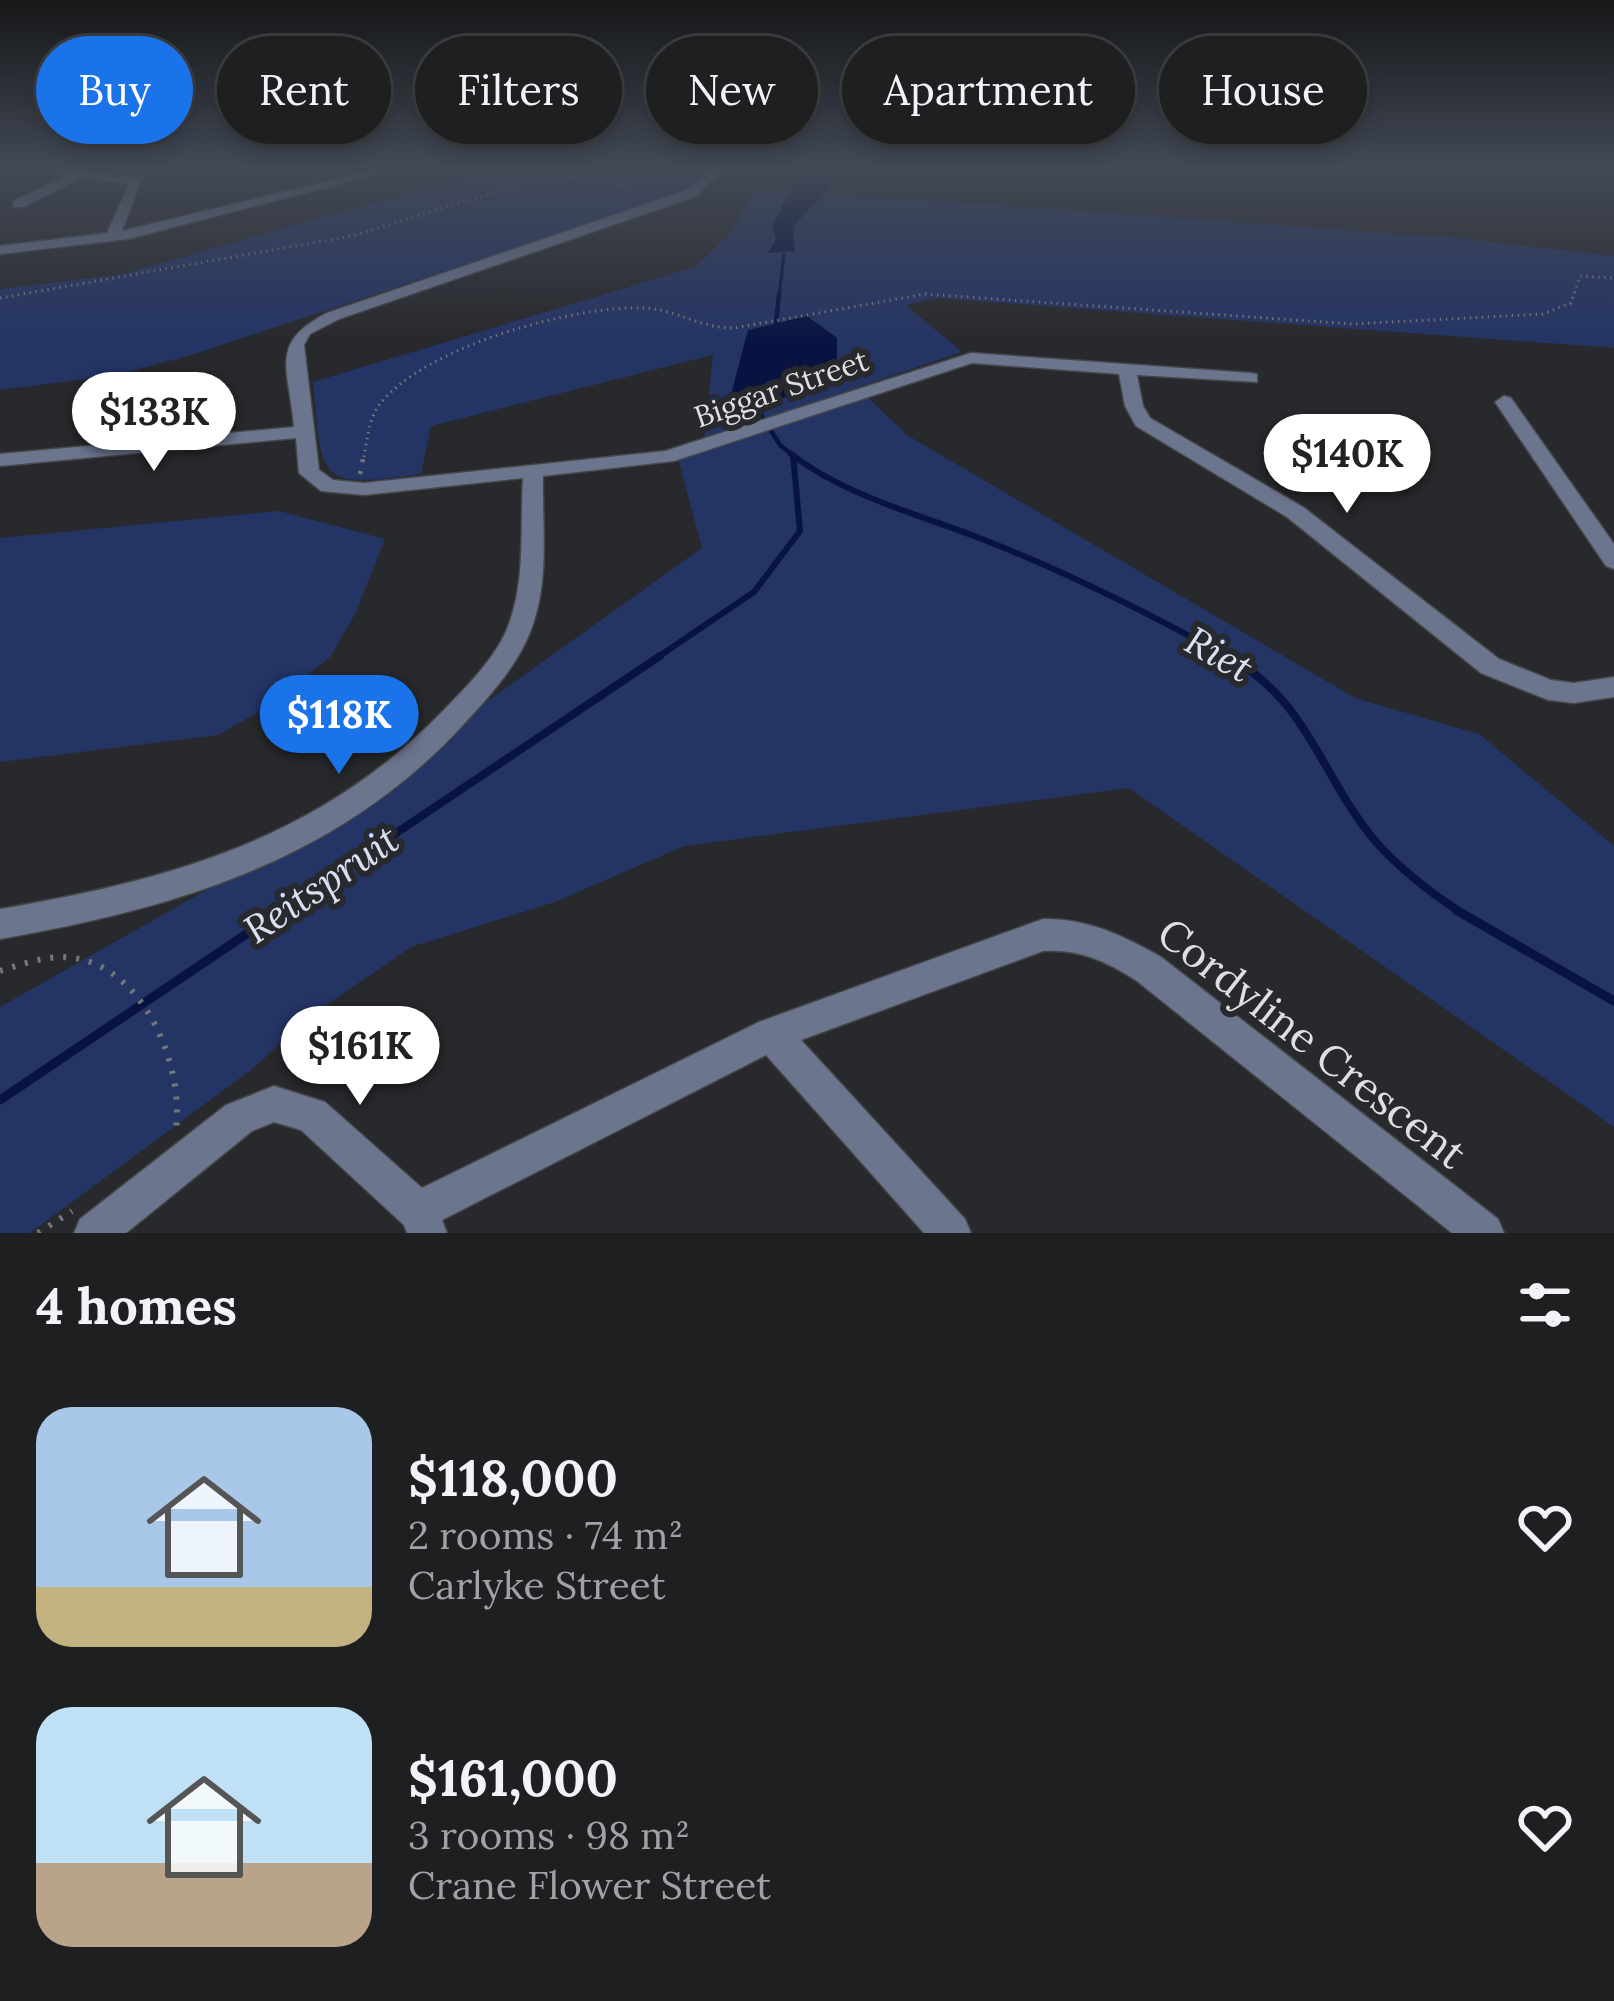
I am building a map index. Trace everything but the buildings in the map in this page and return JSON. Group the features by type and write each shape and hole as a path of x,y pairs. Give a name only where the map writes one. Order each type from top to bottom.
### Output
{"street":[{"path":"112,238 118,227"},
{"path":"0,250 112,238 157,227"},
{"path":"0,460 302,432 295,345 308,328 597,227"},
{"path":"966,340 978,357"},
{"name":"Biggar Street","path":"302,432 307,469 328,486 356,489 667,458 978,357 1251,378"},
{"path":"1127,368 1134,406 1143,422 1295,512 1490,666 1548,690 1574,693 1614,687"},
{"path":"1504,402 1614,561"},
{"path":"0,924 142,898 286,845 373,792 453,721 511,646 523,619 532,475"},
{"name":"Cordyline Crescent","path":"422,1222 771,1034 1043,935 1095,940 1149,969 1484,1233"},
{"path":"771,1034 951,1233"},
{"path":"89,1219 239,1118 274,1104 312,1115 422,1222"}],"path":[{"path":"0,298 235,260 388,227"},
{"path":"356,489 381,403 458,351 555,321 622,308 672,312 715,328 740,327 808,310 925,294 1352,324 1543,314 1571,303 1580,276 1614,278"},
{"path":"0,971 52,958 79,959 116,974 169,1054 183,1106 173,1139"},
{"path":"38,1233 89,1219"}],"shaded area":[{"path":"290,227 579,227 191,355 117,375 0,390 0,289 123,274"},
{"path":"734,227 1296,227 1614,256 1614,348 938,298 906,305 962,352 704,439 713,355 431,426 421,474 343,478 324,459 313,382 695,267"},
{"path":"772,227 793,227 795,251 768,253 776,239"},
{"path":"807,316 837,338 830,378 766,403 730,398 748,330"},
{"path":"862,392 907,435 1355,698 1479,734 1614,846 1614,1127 1129,788 684,846 555,902 411,947 312,1015 251,1070 30,1233 0,1233 0,1007 286,845 702,548 677,455"},
{"path":"279,511 385,539 355,614 331,656 269,706 218,735 0,762 0,538"}],"waterway":[{"name":"Riet","path":"779,297 784,254"},
{"name":"Riet","path":"776,323 779,294"},
{"name":"Riet","path":"754,404 780,445 793,455"},
{"name":"Reitspruit","path":"655,659 754,592 800,531 793,455"},
{"name":"Riet","path":"793,455 862,494 1084,583 1230,658"},
{"name":"Reitspruit","path":"277,913 660,656"},
{"name":"Riet","path":"1230,658 1277,694 1376,842 1416,880 1462,913"},
{"name":"Reitspruit","path":"0,1100 282,910"},
{"name":"Riet","path":"1456,910 1614,1001"}]}
